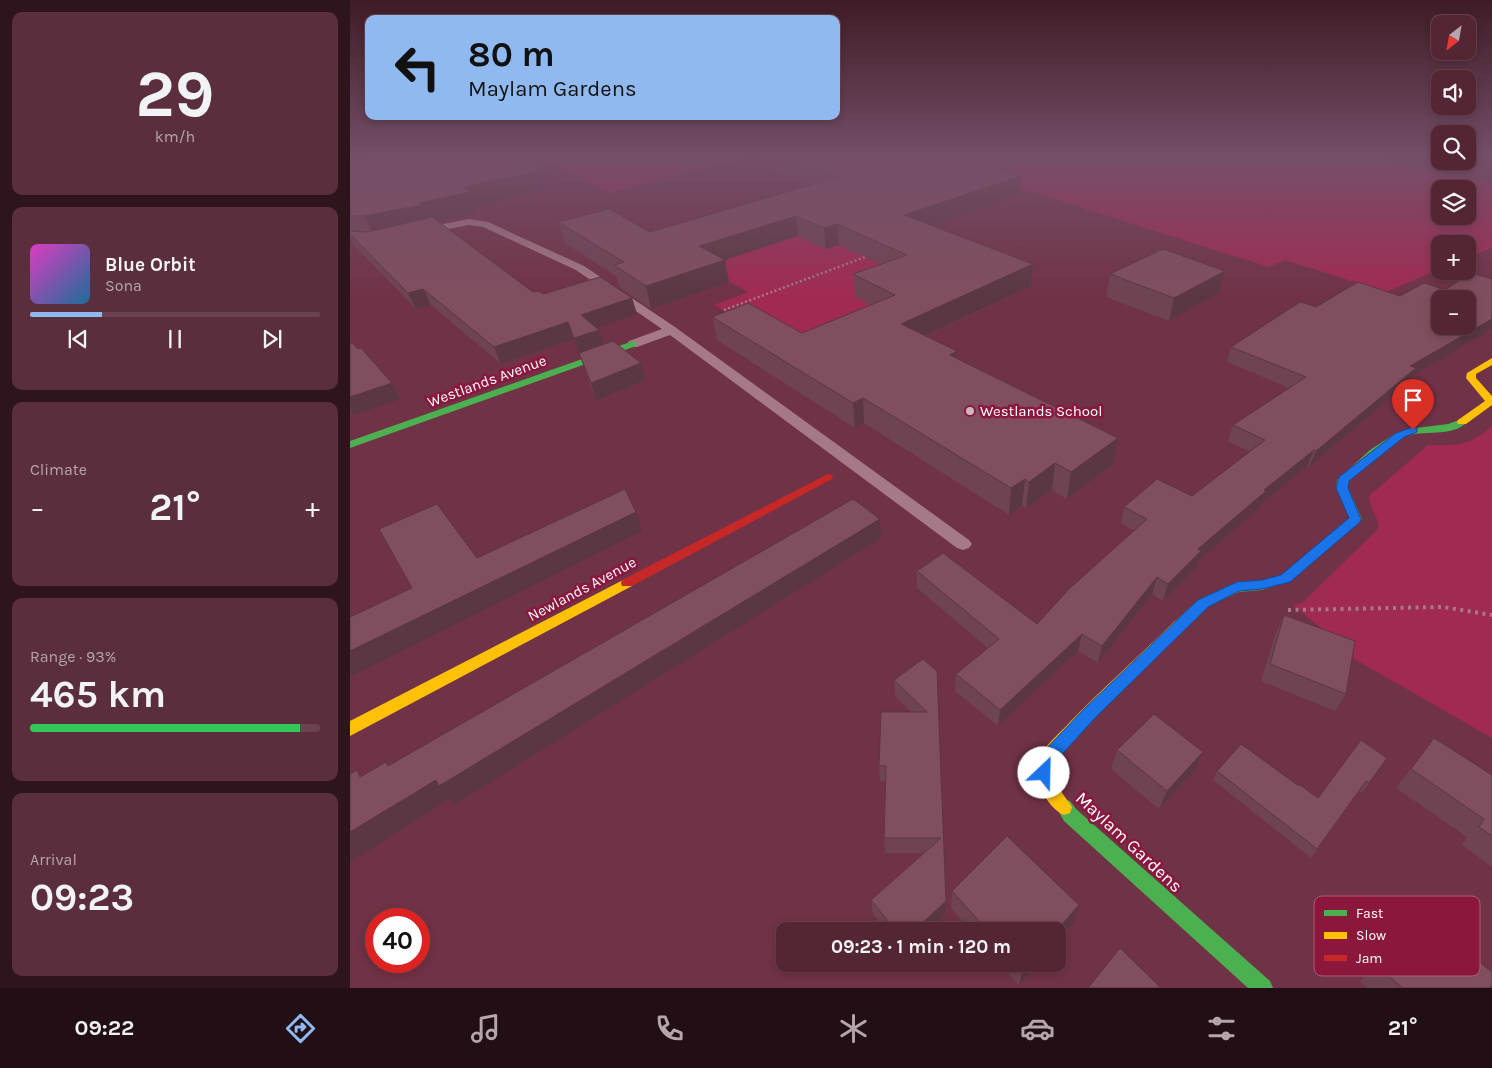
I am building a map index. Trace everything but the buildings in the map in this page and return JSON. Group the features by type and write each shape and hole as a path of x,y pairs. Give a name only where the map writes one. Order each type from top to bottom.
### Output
{"street":[{"name":"Westlands Avenue","path":"350,445 634,344"},
{"name":"Maylam Gardens","path":"1263,988 1070,815 1052,792 1044,773 1047,758 1090,712 1203,603 1237,587 1262,585 1286,578 1356,519 1342,488 1343,480 1400,435 1413,430 1434,430 1454,426 1490,401 1471,378 1472,373 1492,361"},
{"name":"Newlands Avenue","path":"350,729 828,476"}],"lane":[{"path":"416,232 469,222 490,226 580,268 671,330 963,544"},
{"path":"634,344 671,330"}],"path":[{"path":"724,310 865,257"},
{"path":"1280,611 1443,607 1492,615"}],"shaded area":[{"path":"1069,204 1431,204 1431,225 1476,225 1476,204 1492,204 1492,248 1476,255 1476,235 1431,235 1431,273 1386,292 1285,260 1269,267"},
{"path":"823,216 865,257 899,271 975,284 804,357 714,305 748,292 689,260"},
{"path":"1492,426 1492,738 1349,656 1337,641 1293,605 1302,603 1378,529 1369,496 1428,445 1455,445 1469,441"}],"traffic: fast":[{"path":"350,445 633,344"},
{"path":"1180,625 1203,603 1237,587 1262,585 1286,578 1356,519 1342,488 1343,480 1382,446 1409,432 1449,427 1462,422"},
{"path":"1064,807 1070,815 1263,988"}],"traffic: slow":[{"path":"1462,422 1491,401 1471,378 1472,373 1492,361"},
{"path":"350,729 627,583"},
{"path":"1064,807 1052,792 1044,773 1047,758 1090,712 1180,625"}],"traffic: jam":[{"path":"627,583 828,477"}],"place":[{"name":"Westlands School","path":"970,411"}],"route":[{"path":"1044,773 1047,758 1058,746 1090,712 1203,603 1237,587 1262,585 1286,578 1356,519 1342,488 1343,480 1400,435 1413,430"}]}
